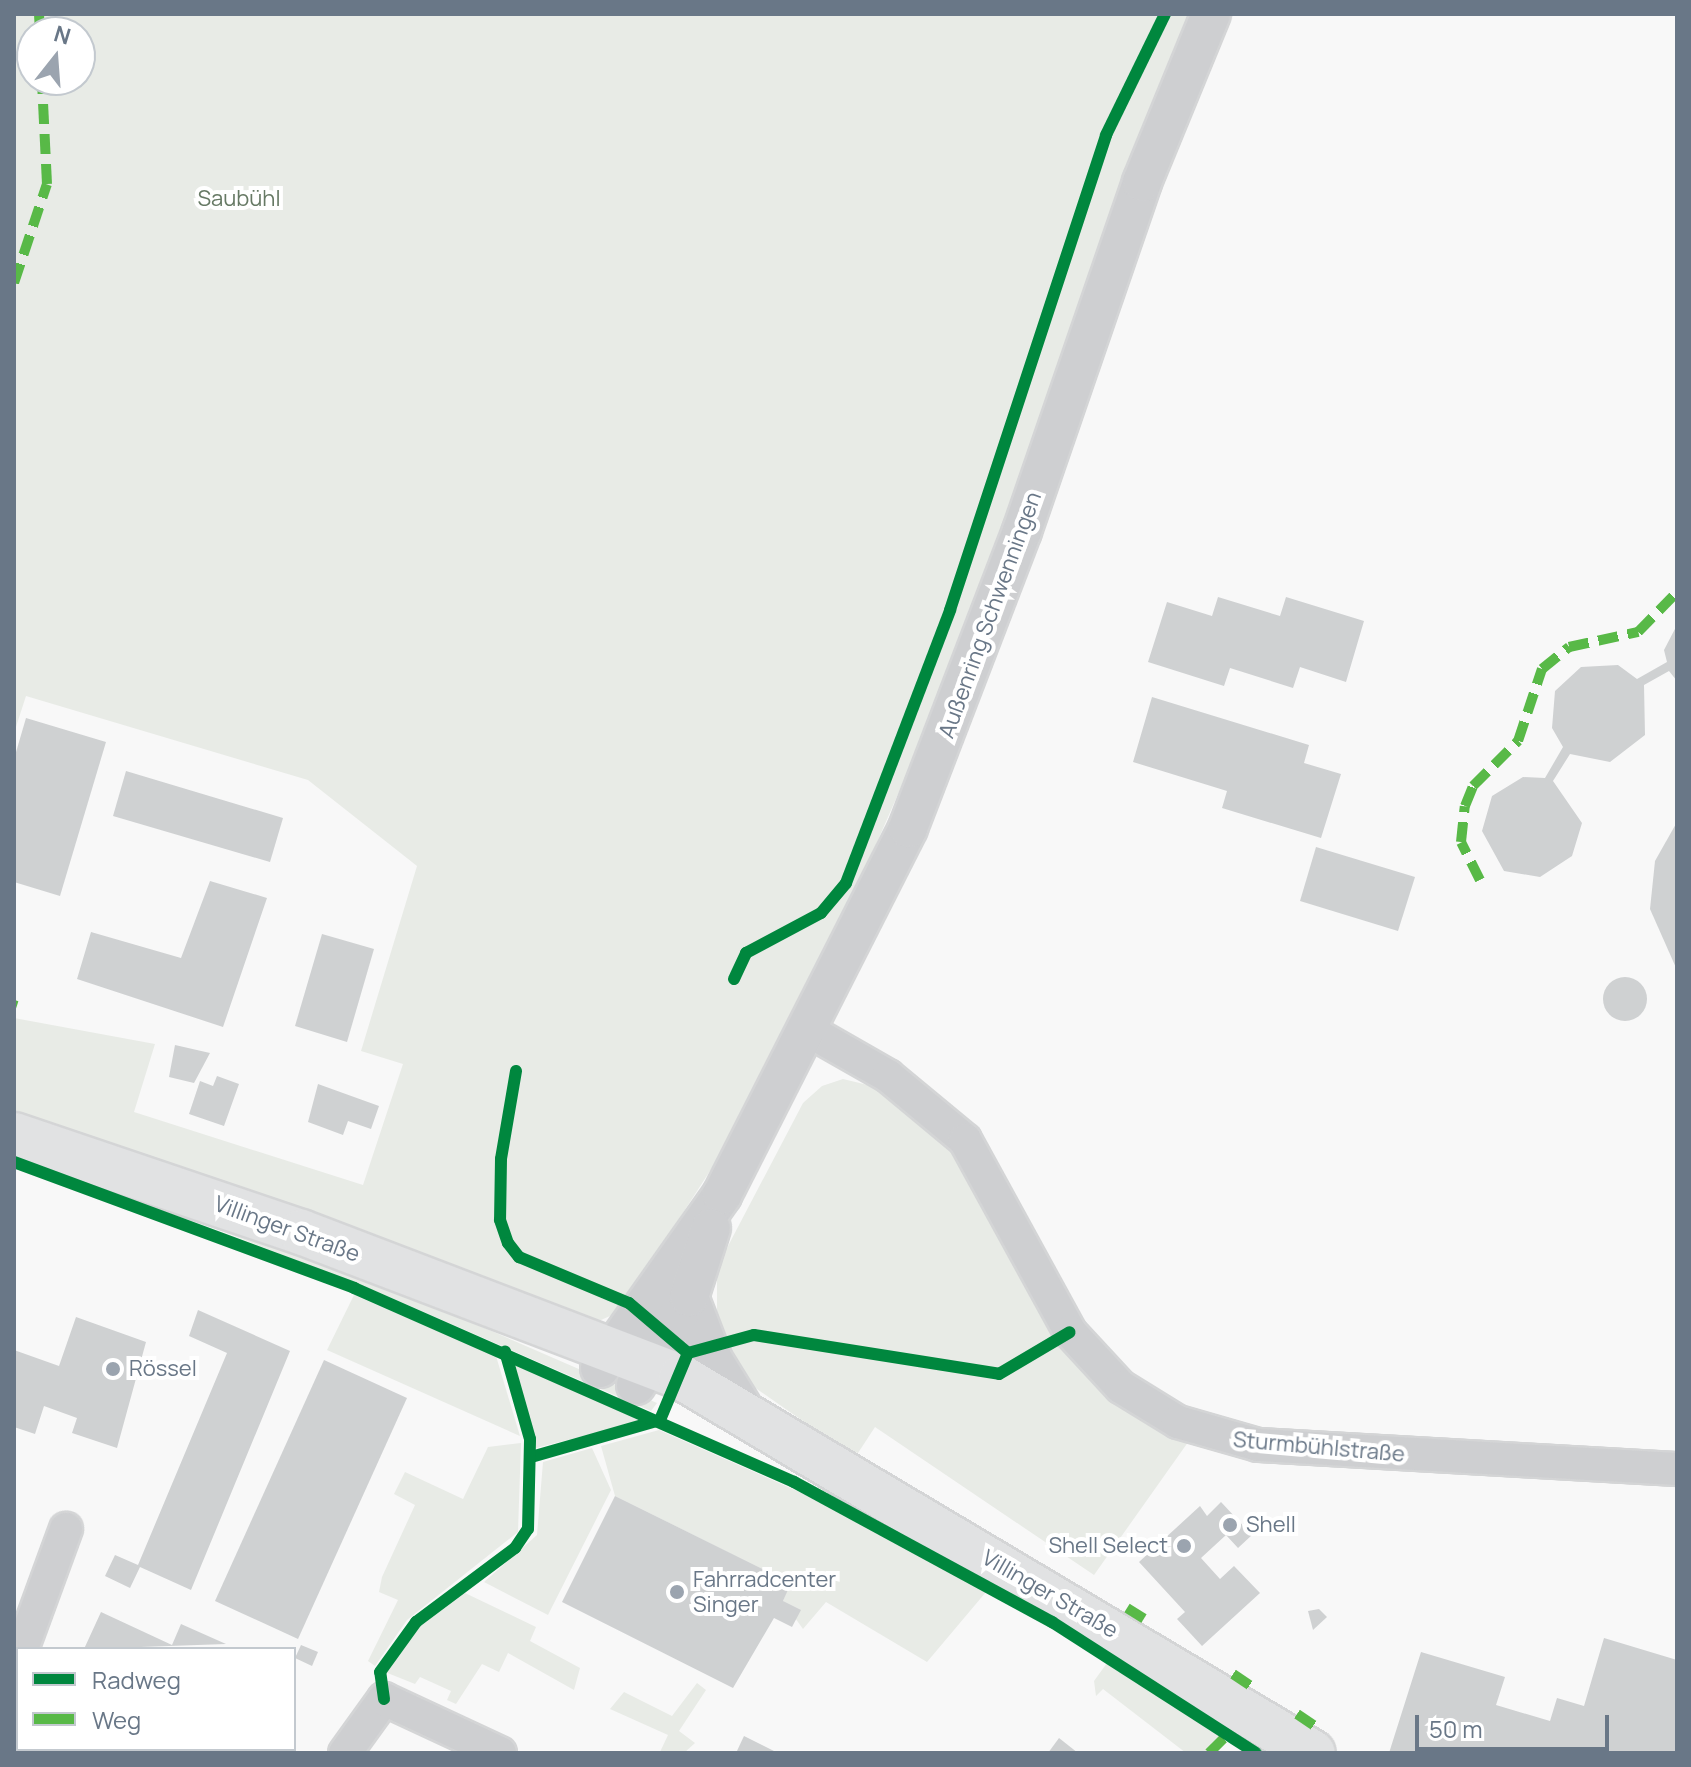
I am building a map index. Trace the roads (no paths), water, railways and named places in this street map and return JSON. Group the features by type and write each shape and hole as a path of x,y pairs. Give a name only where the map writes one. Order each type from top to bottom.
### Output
{"main road":[{"name":"Villinger Straße","path":"14,1135 301,1232 624,1365 742,1407 783,1442 1313,1753"},
{"name":"Villinger Straße","path":"624,1365 751,1437 783,1442"}],"street":[{"name":"Außenring Schwenningen","path":"624,1365 811,1032 908,828 963,693 1142,182 1211,14"},
{"name":"Sturmbühlstraße","path":"811,1032 888,1076 965,1140 1070,1332 1121,1387 1178,1422 1258,1445 1677,1469"},
{"name":"Außenring Schwenningen","path":"624,1365 689,1297 722,1195"},
{"path":"689,1297 742,1407"},
{"path":"23,1647 66,1529"},
{"path":"345,1753 384,1699 500,1753"}],"place":[{"name":"Rössel","path":"113,1369"},
{"name":"Shell","path":"1230,1525"},
{"name":"Shell Select","path":"1184,1546"},
{"name":"Fahrradcenter Singer","path":"677,1592"}],"park label":[{"name":"Saubühl","path":"239,199"}]}
